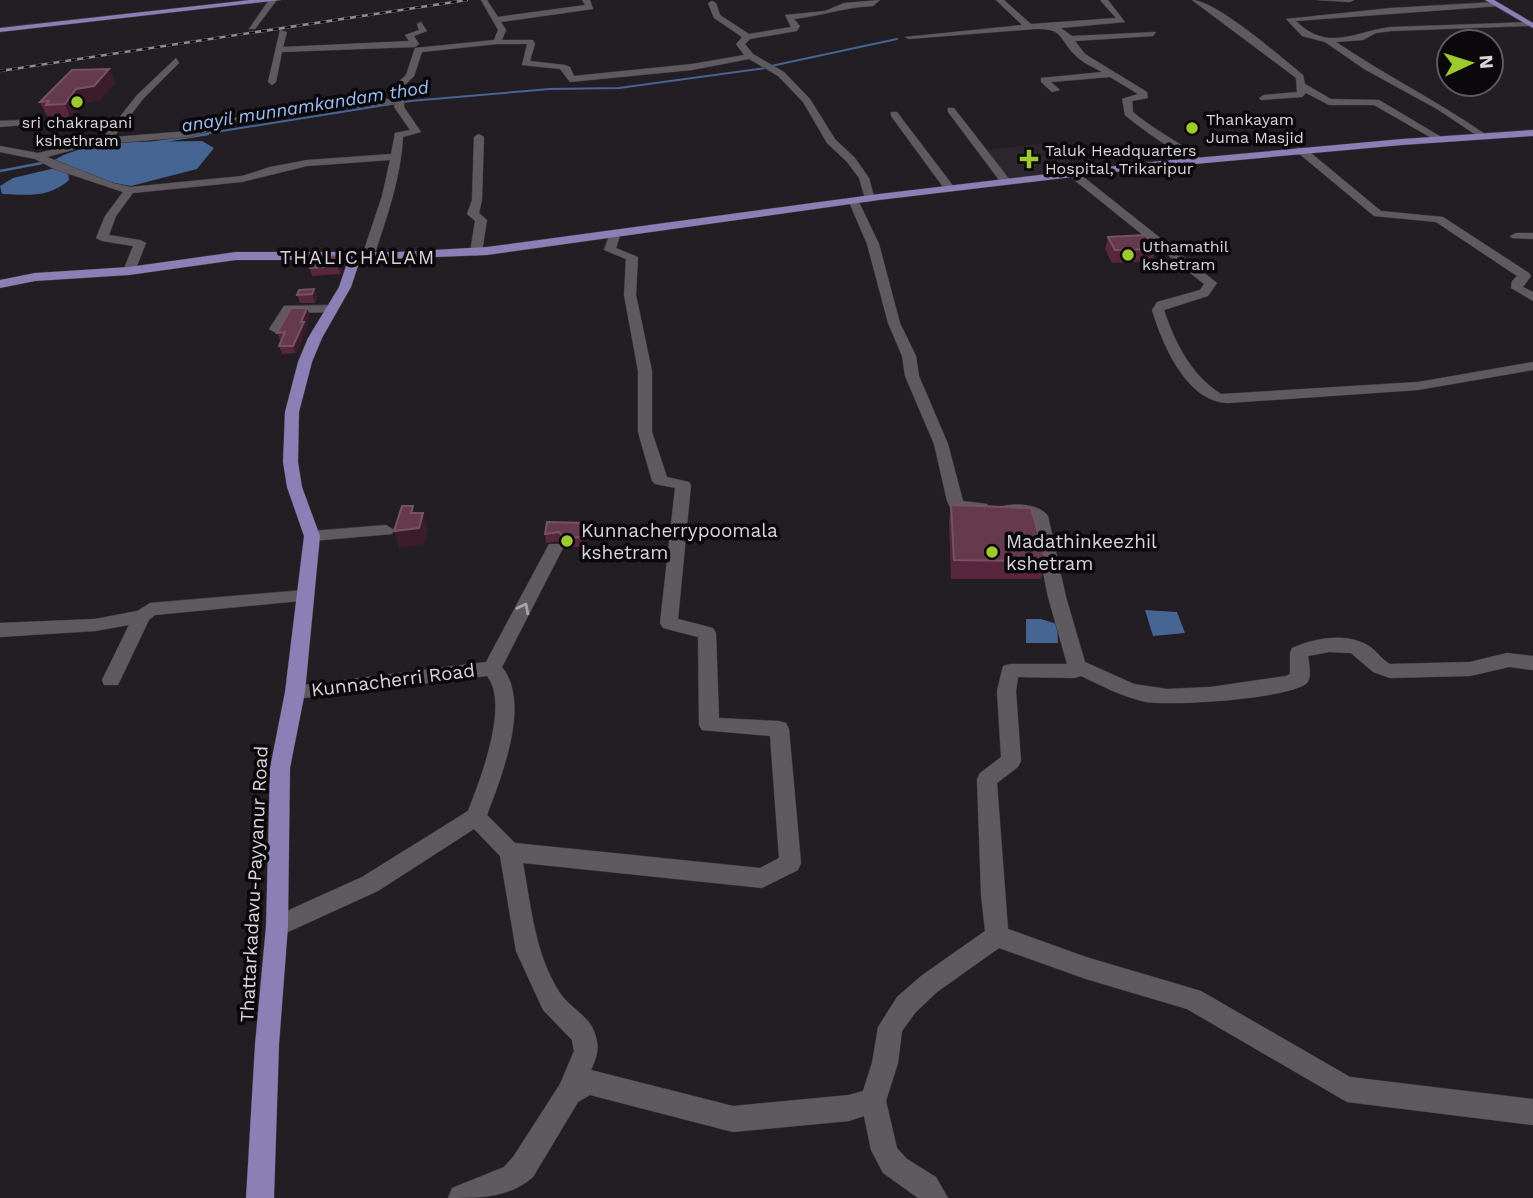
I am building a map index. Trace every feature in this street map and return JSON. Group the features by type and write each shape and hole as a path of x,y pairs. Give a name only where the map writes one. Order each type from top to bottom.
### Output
{"main road":[{"path":"0,30 275,0"},
{"path":"1493,2 1531,25"},
{"path":"0,284 35,277 129,271 236,256 476,252 1195,159 1438,138 1533,133"},
{"name":"Thattarkadavu-Payyanur Road","path":"260,1198 267,1045 277,926 280,768 295,692 312,536 302,517 293,485 290,411 315,339 362,256"}],"street":[{"path":"252,27 275,0"},
{"path":"876,0 873,4 844,5 827,13 788,17 796,26 794,29 747,37 740,44 750,56 781,74 807,101 831,141 851,160 864,178 862,201 894,323 909,356 912,376 941,444 957,505 1030,511 1040,516 1057,597 1077,666 1074,671 1010,671 1005,682 1013,743 1011,761 987,779 992,894 997,936"},
{"path":"1000,0 1028,27"},
{"path":"909,37 1122,20 1104,0"},
{"path":"1196,0 1297,73 1302,94 1264,98"},
{"path":"1321,0 1350,0"},
{"path":"484,1 502,30 498,42"},
{"path":"1493,2 1290,19 1305,34 1328,40 1363,38 1374,31 1391,29 1531,25"},
{"path":"712,3 717,16 747,37"},
{"path":"496,20 588,4 591,18"},
{"path":"362,256 397,157 398,135 415,134 417,130 399,107 400,84 410,76 416,46 410,34 423,30 421,24"},
{"path":"1052,26 1070,39 1074,50 1144,94 1145,96 1130,98 1126,103 1130,108 1128,113 1195,159"},
{"path":"272,82 283,32"},
{"path":"1070,39 1153,34"},
{"path":"1328,40 1367,67 1440,107 1482,136"},
{"path":"278,50 530,42 525,63 562,67 567,69 569,79 680,69 750,56"},
{"path":"107,140 140,97 176,61"},
{"path":"1055,90 1044,80 1112,74"},
{"path":"1300,85 1329,102 1376,102 1438,138"},
{"path":"38,156 60,148 107,140 189,134 242,119 400,102"},
{"path":"951,110 1006,182"},
{"path":"894,114 950,189"},
{"path":"0,124 21,123"},
{"path":"476,252 481,220 473,214 477,200 478,137"},
{"path":"0,149 38,156 58,167 110,186 131,190 242,179 274,168 335,159 397,157"},
{"path":"1301,150 1378,214 1445,221 1525,276 1518,281 1517,288 1533,297"},
{"path":"1072,173 1211,283 1204,293 1161,305 1158,310 1166,334 1193,376 1214,396 1236,398 1418,386 1533,366"},
{"path":"129,271 141,243 102,238 111,216 131,190"},
{"path":"510,852 762,878 790,863 779,729 709,725 707,634 669,623 683,485 660,481 645,432 645,371 631,295 632,257 610,250 615,233"},
{"path":"1516,236 1533,236"},
{"path":"276,329 288,309 332,309"},
{"path":"312,536 386,530"},
{"path":"277,926 370,884 476,817 493,772 503,713 504,684 492,668 555,548"},
{"path":"111,680 142,616 150,609 305,596"},
{"path":"0,630 95,625 142,616"},
{"path":"1077,666 1130,691 1148,695 1172,695 1289,683 1300,678 1299,653 1308,647 1361,649 1379,668 1390,671 1485,668 1502,665 1507,660 1533,663"},
{"name":"Kunnacherri Road","path":"295,692 492,668"},
{"path":"462,1198 513,1177 523,1167 569,1093 587,1051 583,1034 552,1002 528,951 510,852 476,817"},
{"path":"934,1198 926,1185 892,1164 886,1154 873,1101 885,1063 890,1027 906,1006 929,984 997,936"},
{"path":"997,936 1086,968 1192,999 1347,1089 1533,1112"},
{"path":"569,1093 588,1082 733,1119 849,1108 873,1101"}],"shaded area":[{"name":"Taluk Headquarters Hospital, Trikaripur","path":"1050,143 1078,169 1007,179 984,150"}],"water":[{"path":"202,141 214,148 197,169 131,186 108,182 54,160 70,152 107,144"},
{"path":"55,168 68,173 69,180 54,190 38,194 2,194 0,186 13,178"},
{"path":"1145,610 1177,612 1185,633 1153,636"},
{"path":"1026,619 1041,619 1057,624 1058,643 1026,643"}],"building":[{"path":"109,69 94,86 76,89 65,104 46,105 49,101 40,102 72,70"},
{"path":"1146,235 1156,249 1115,250 1108,237"},
{"path":"341,256 338,266 310,268 309,258"},
{"path":"314,289 312,294 297,295 299,290"},
{"path":"291,308 307,308 301,322 304,322 293,346 279,346 285,332 277,333"},
{"name":"Madathinkeezhil kshetram","path":"951,505 1031,508 1046,561 954,560"},
{"path":"402,506 413,506 411,513 423,513 419,528 394,531"},
{"path":"547,522 587,523 584,537 564,538 559,532 545,534"}],"waterway":[{"name":"anayil munnamkandam thod","path":"771,66 897,39"},
{"name":"anayil munnamkandam thod","path":"197,135 410,101 550,89 619,88 765,68"},
{"name":"anayil munnamkandam thod","path":"151,143 208,134"},
{"path":"0,171 42,163"}],"railway":[{"path":"0,71 467,0"}],"place":[{"name":"sri chakrapani kshethram","path":"77,102"},
{"name":"Thankayam Juma Masjid","path":"1192,128"},
{"name":"Taluk Headquarters Hospital, Trikaripur","path":"1029,159"},
{"name":"Uthamathil kshetram","path":"1128,255"},
{"name":"Kunnacherrypoomala kshetram","path":"567,541"},
{"name":"Madathinkeezhil kshetram","path":"992,552"}],"district":[{"name":"THALICHALAM","path":"358,257"}]}
